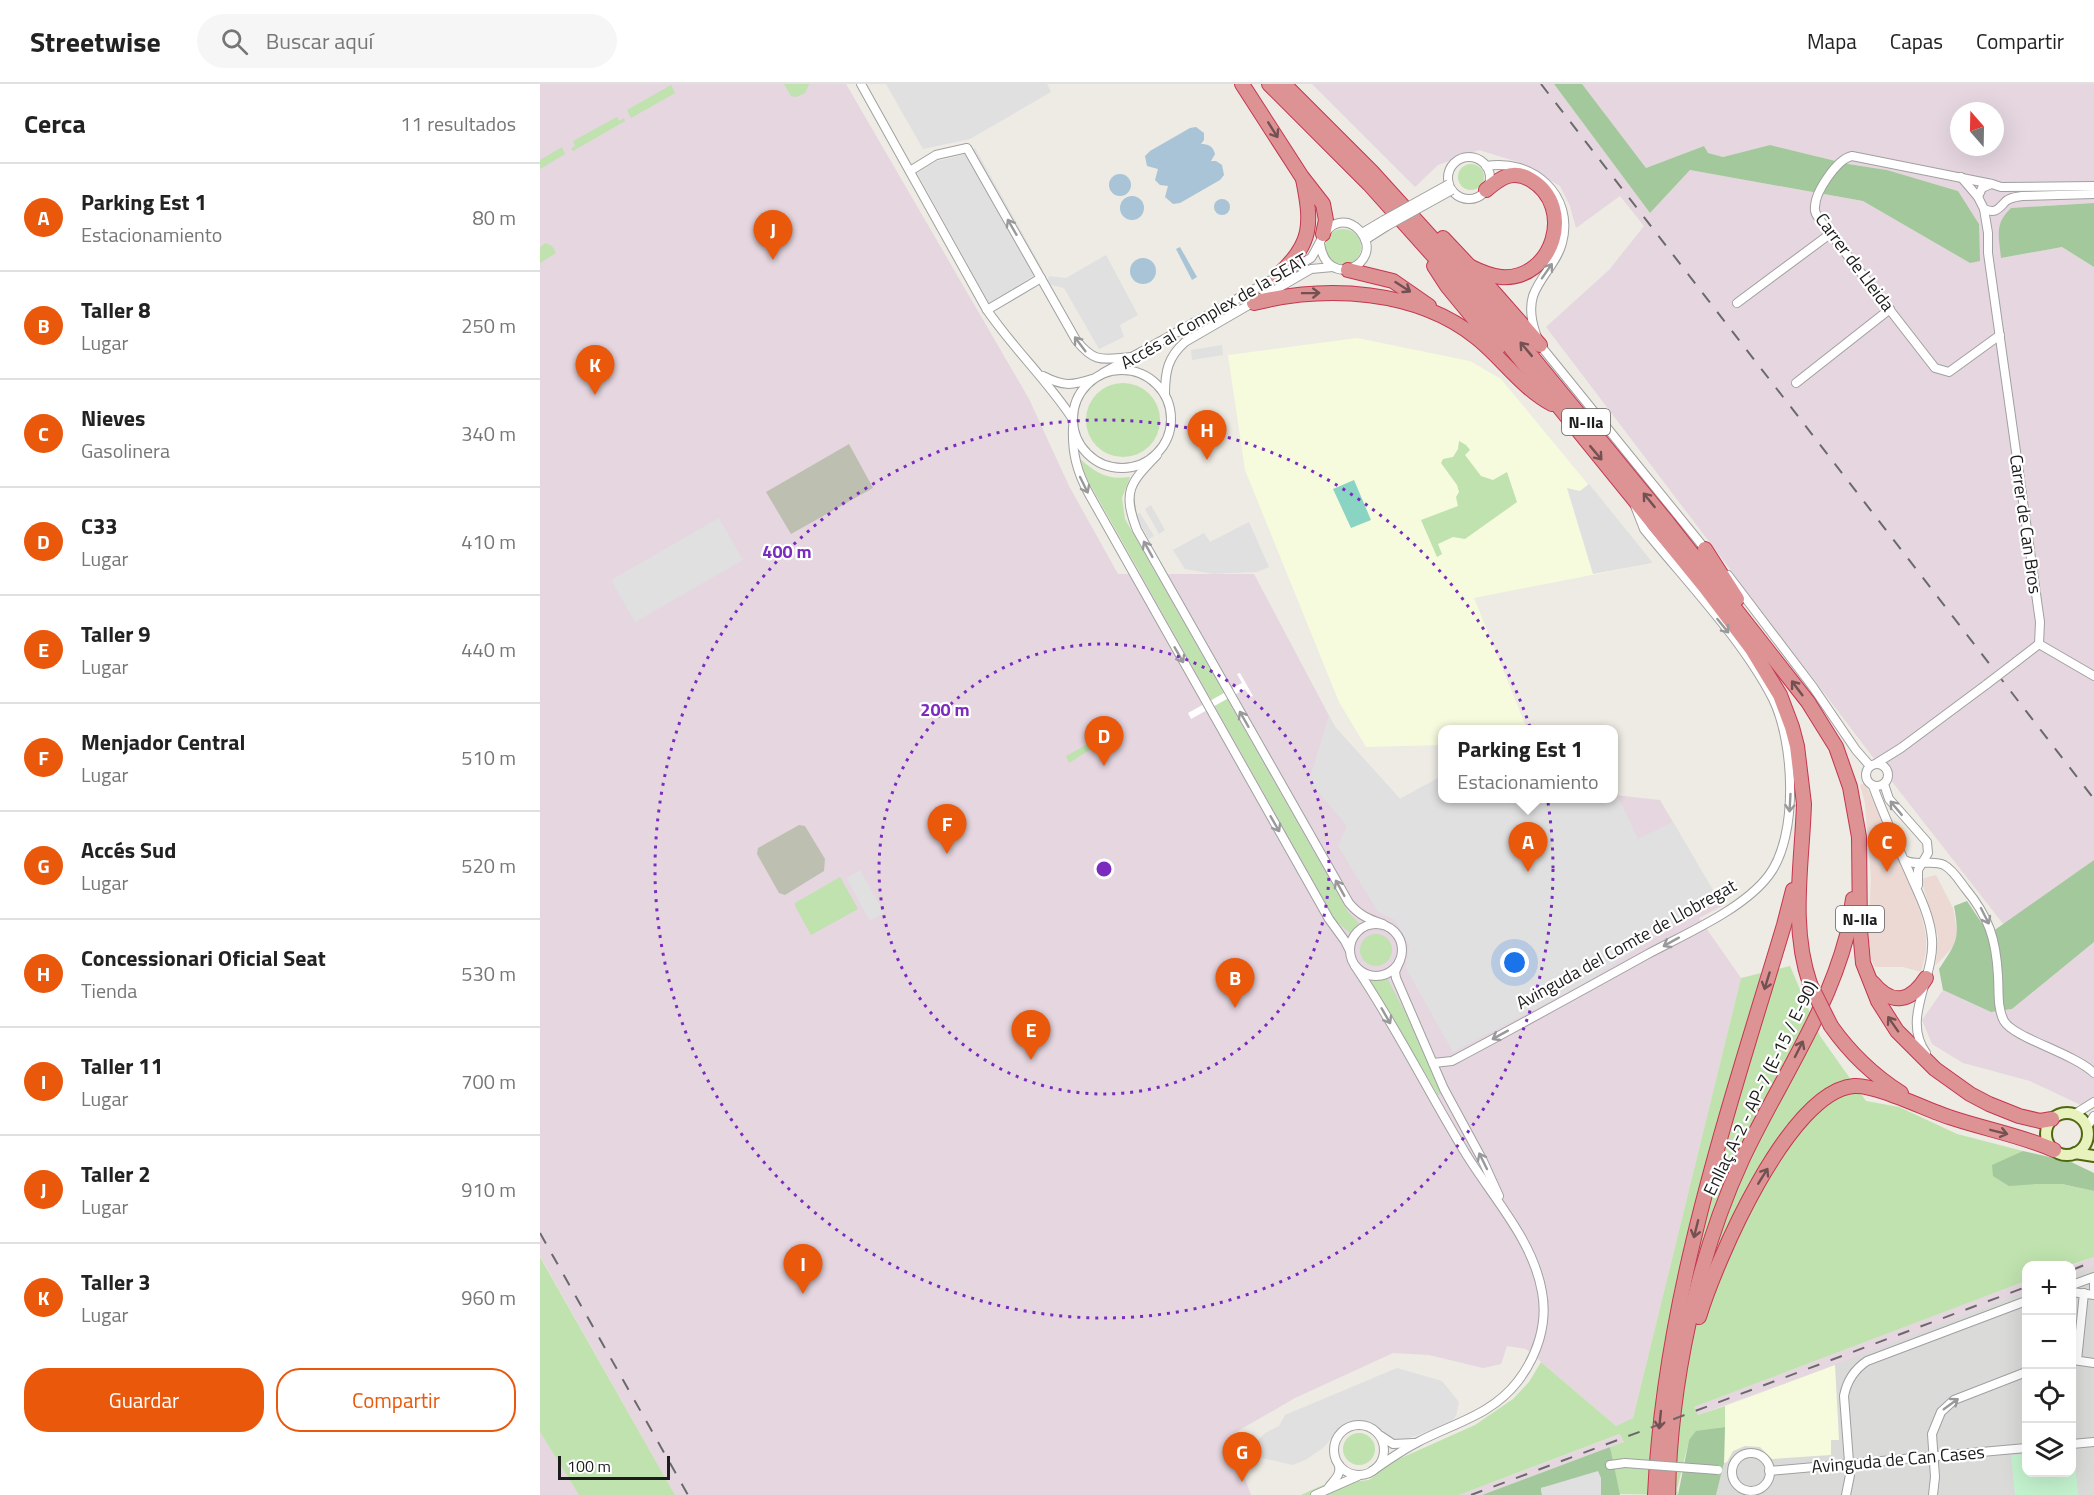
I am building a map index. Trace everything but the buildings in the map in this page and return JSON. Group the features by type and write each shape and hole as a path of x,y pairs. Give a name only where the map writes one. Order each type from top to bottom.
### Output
{"highway":[{"path":"1242,84 1302,177 1323,204 1326,220 1322,239"},
{"name":"N-IIa","path":"1269,84 1369,183 1464,290 1706,588 1757,657 1780,695 1792,728 1800,765 1804,804 1798,932 1803,965 1831,1026 1847,1047 1877,1076 1902,1094 1943,1115 2027,1139 2054,1150"},
{"name":"N-IIa","path":"1284,84 1402,204 1460,269 1578,411 1808,702 1836,747 1855,809 1860,850 1860,942 1866,973 1878,1001 1896,1031 1918,1055 1949,1080 1989,1104 2032,1120 2052,1119"},
{"path":"1471,267 1485,274 1499,277 1524,274 1542,261 1548,253 1555,231 1555,217 1551,203 1533,181 1515,175 1505,177 1486,190"},
{"path":"1277,276 1303,248 1307,233 1309,221 1302,177"},
{"path":"1402,204 1455,249 1540,345"},
{"path":"1416,236 1447,286 1498,347 1519,379"},
{"path":"1348,270 1393,281 1476,337 1537,396 1559,408"},
{"path":"1254,303 1301,294 1367,295 1403,302 1450,321"},
{"path":"1705,549 1764,644"},
{"name":"Enllaç A-2 - AP-7 (E-15 / E-90)","path":"1668,1495 1671,1428 1678,1385 1689,1322 1710,1241 1741,1162 1812,1025 1834,977 1848,933 1854,893 1852,834 1842,776 1827,734"},
{"name":"Enllaç A-2 - AP-7 (E-15 / E-90)","path":"1655,1495 1663,1391 1674,1326 1692,1246 1712,1165 1784,925 1801,853"},
{"path":"1866,973 1882,993 1898,999 1914,993 1926,978"},
{"path":"1678,1385 1703,1304 1733,1230 1778,1151 1821,1100 1838,1090 1854,1086 1870,1088 1943,1115"}],"main road":[{"name":"N-IIa","path":"2052,1119 2061,1114 2075,1114"},
{"path":"2075,1114 2084,1121 2090,1135 2083,1148 2075,1153"},
{"path":"2052,1119 2047,1135 2054,1150"},
{"name":"N-IIa","path":"2054,1150 2064,1155 2075,1153 2094,1156"}],"street":[{"path":"861,84 987,310 1006,338 1039,374 1072,418"},
{"path":"910,171 936,155 967,148 1076,340 1087,354 1100,359 1132,357"},
{"name":"Carrer de Lleida","path":"1992,184 1858,156 1846,157 1837,165 1817,196 1814,205 1815,212 1830,234 1935,368 1949,372 2000,335"},
{"path":"1471,157 1480,160 1486,166 1490,180 1486,190 1478,197 1466,198 1451,187 1450,171 1458,160 1471,157"},
{"path":"1486,166 1508,165 1533,172 1550,186 1563,212 1565,225 1558,255 1533,296 1532,322 1540,345 1753,605 1856,750 1873,765 1884,765 1888,771"},
{"path":"1960,177 1978,197 1984,209 1989,212 1997,211 2013,197 2094,194"},
{"path":"1978,197 1982,188 1992,184 2001,187 2094,186"},
{"path":"1348,270 1357,266 1363,259 1366,250 1363,237 1451,187"},
{"path":"2001,187 2005,194 2005,202"},
{"name":"Carrer de Can Bros","path":"1984,209 1988,233"},
{"name":"Carrer de Can Bros","path":"1997,211 1986,244 2036,588 2040,622 2039,644"},
{"name":"Accés al Complex de la SEAT","path":"1103,374 1311,258 1327,229 1336,224 1345,223 1356,227 1363,237"},
{"path":"1737,303 1830,234"},
{"name":"Accés al Complex de la SEAT","path":"1322,239 1324,258 1333,267"},
{"name":"Accés al Complex de la SEAT","path":"1165,394 1166,369 1176,350 1196,335 1311,269 1333,267 1348,270"},
{"path":"987,310 1041,278"},
{"path":"1796,383 1890,309"},
{"path":"1039,374 1060,384 1077,384 1103,374 1128,370 1143,374 1156,382 1165,394 1171,409 1172,426 1167,441 1138,475 1130,489 1129,510 1137,530 1349,903 1358,914 1391,928 1401,942 1400,960 1395,972 1396,978 1444,1089 1483,1161 1507,1214 1534,1263 1540,1280 1543,1295 1542,1332 1536,1351 1517,1382 1493,1406 1466,1422 1418,1442 1369,1472 1315,1495"},
{"path":"1094,378 1076,400 1072,418 1074,456 1080,476 1329,919 1345,941 1355,966 1467,1155 1507,1214"},
{"path":"1073,428 1080,445 1089,456 1115,469 1130,469 1144,464 1157,455"},
{"name":"Avinguda del Comte de Llobregat","path":"1433,1063 1446,1062 1460,1057 1706,923 1748,897 1771,873 1785,841 1791,799 1784,732 1773,700 1745,654 1644,529 1633,498"},
{"path":"1949,1080 1945,1072 1927,1055 1917,1037 1917,1019 1932,951 1929,922 1873,786 1866,777 1873,765 1901,748 2039,644 2094,676"},
{"path":"1873,786 1884,784 1888,778 1888,771 1901,748"},
{"path":"1884,784 1889,799 1927,842 1928,853 1917,875 1919,893"},
{"path":"1904,860 1914,864 1937,862 1950,869 1983,912 1994,941 2001,1012 2006,1024 2019,1034 2076,1059 2094,1073"},
{"path":"1350,951 1350,943 1359,929 1366,925 1383,924"},
{"path":"1355,966 1362,972 1379,976 1388,973 1400,960"},
{"path":"2075,1114 2094,1102"},
{"path":"2090,1135 2094,1116"},
{"path":"2076,1284 2094,1278 2094,1289"},
{"path":"2076,1293 2094,1295"},
{"path":"2076,1347 2084,1293"},
{"path":"1846,1495 1850,1475 1844,1395 1851,1377 1861,1365 2022,1303"},
{"path":"2076,1360 2094,1363"},
{"path":"1933,1495 1935,1477 1932,1434 1941,1413 1950,1402 2022,1374"},
{"path":"1326,1490 1338,1477 1340,1471 1335,1458 1335,1443 1344,1430 1360,1425 1375,1431 1393,1444 1418,1442"},
{"path":"1338,1465 1350,1473 1369,1472 1378,1466 1383,1452 1380,1437 1375,1431"},
{"path":"2076,1444 2094,1442"},
{"name":"Avinguda de Can Cases","path":"1769,1471 2022,1448"},
{"path":"1753,1453 1764,1458 1769,1471 1764,1485 1755,1492 1739,1486 1732,1472 1736,1460 1753,1453"},
{"path":"1610,1465 1625,1463 1732,1472"}],"shaded area":[{"path":"540,84 846,84 1029,399 1069,486 1118,574 1254,574 1335,727 1400,799 1438,778 1438,803 1618,803 1618,795 1660,800 1722,906 1699,918 1741,978 1633,1418 1616,1426 1526,1349 1507,1346 1501,1364 1483,1368 1429,1355 1393,1353 1295,1398 1229,1436 1251,1495 675,1495 540,1256"},
{"path":"886,84 1047,84 1051,92 970,139 923,149"},
{"path":"1312,84 1554,84 1650,213 1690,170 1863,201 1970,263 1979,224 1958,191 1887,170 1848,164 1770,145 1723,157 1707,153 1704,146 1646,168 1581,84 2094,84 2094,203 2011,208 2002,258 2062,247 2094,267 2094,860 2004,925 1872,756 1546,327 1609,270 1644,226 1620,196 1576,228 1570,206 1560,186 1518,162 1479,150 1438,165 1415,187"},
{"path":"1196,127 1204,133 1204,140 1201,144 1212,147 1215,154 1211,161 1222,165 1224,175 1220,180 1180,203 1173,204 1165,197 1168,186 1160,185 1155,180 1158,169 1147,166 1145,156 1190,128"},
{"path":"975,148 1043,270 989,303 917,173 937,161 962,155"},
{"path":"1116,174 1124,174 1131,181 1131,189 1124,196 1116,196 1109,189 1109,181"},
{"path":"1132,196 1141,199 1144,208 1141,217 1132,220 1123,217 1120,208 1123,199"},
{"path":"1219,199 1225,199 1230,207 1228,213 1219,215 1214,210 1214,204"},
{"path":"1180,247 1197,277 1192,280 1176,249"},
{"path":"1106,255 1138,315 1120,325 1124,337 1099,349 1064,288 1047,284 1049,276 1066,278"},
{"path":"1143,258 1152,262 1156,271 1152,280 1143,284 1134,280 1130,271 1134,262"},
{"path":"1357,338 1470,361 1501,379 1653,563 1474,598 1525,725 1438,725 1438,745 1366,747 1339,702 1245,470 1228,355"},
{"path":"1222,345 1223,355 1192,360 1191,350"},
{"path":"849,444 873,488 791,534 766,492"},
{"path":"1354,480 1371,520 1351,528 1333,489"},
{"path":"1589,484 1653,563 1593,574 1567,488 1580,491"},
{"path":"1151,505 1165,530 1159,534 1145,509"},
{"path":"1140,513 1154,536 1149,539 1135,516"},
{"path":"719,518 743,560 635,622 611,580"},
{"path":"1249,522 1269,567 1257,572 1213,574 1185,569 1173,550 1204,533 1210,542"},
{"path":"1329,715 1335,727 1400,799 1438,778 1438,803 1618,803 1618,797 1638,839 1673,822 1717,897 1588,981 1453,1052 1406,968 1409,945 1395,920 1378,912 1338,846 1347,826 1309,781"},
{"path":"1865,783 1921,914 1926,937 1926,951 1921,972 1903,967 1875,967 1869,954 1871,878 1865,803 1860,785"},
{"path":"799,825 805,826 825,859 824,871 785,895 779,893 757,854 758,848"},
{"path":"860,870 884,913 870,921 846,878"},
{"path":"1936,875 1953,908 1958,936 1953,947 1936,965 1938,936 1921,879"},
{"path":"2094,942 2094,1103 2083,1106 2030,1081 1963,1063 1932,1044 1922,1020 1943,990 1991,1012 2012,1009"},
{"path":"2094,1257 2094,1265 2076,1272 2076,1264"},
{"path":"2094,1265 2094,1495 1716,1495 1724,1463 1725,1406 2022,1293 2022,1477 2076,1477 2076,1272"},
{"path":"2022,1283 2022,1293 1835,1365 1698,1415 1694,1407"},
{"path":"1835,1365 1839,1440 1831,1440 1831,1455 1772,1459 1760,1447 1745,1446 1733,1451 1724,1463 1725,1406"},
{"path":"1397,1368 1442,1381 1459,1402 1456,1416 1450,1423 1402,1441 1388,1438 1370,1424 1361,1421 1342,1427 1323,1448 1293,1465 1253,1456 1248,1459 1246,1452 1265,1433 1279,1426 1285,1415"},
{"path":"540,1432 579,1495 540,1495"},
{"path":"1621,1434 1624,1442 1482,1495 1459,1495"},
{"path":"1598,1471 1601,1478 1601,1495 1542,1495 1541,1488"}],"green space":[{"path":"784,84 809,84 805,93 796,97 791,96"},
{"path":"1554,84 1582,84 1646,168 1704,146 1708,153 1723,157 1770,145 1848,164 1887,170 1958,191 1979,224 1980,261 1970,263 1863,201 1690,170 1650,213"},
{"path":"671,85 675,93 631,118 627,110"},
{"path":"617,117 619,121 624,118 625,121 573,151 571,148 575,146 573,141"},
{"path":"562,147 565,154 540,169 540,160"},
{"path":"1471,164 1480,168 1484,177 1480,186 1471,190 1462,186 1458,177 1462,168"},
{"path":"2094,203 2094,267 2062,247 2001,258 2000,225 2011,208"},
{"path":"1343,229 1355,235 1361,247 1355,259 1343,265 1331,259 1325,247 1331,235"},
{"path":"546,243 552,246 556,253 540,263 540,247"},
{"path":"1116,383 1130,383 1144,389 1154,399 1160,413 1158,434 1144,451 1130,457 1116,457 1102,451 1092,441 1086,427 1086,413 1092,399 1102,389"},
{"path":"1459,441 1470,450 1465,455 1481,476 1493,480 1507,472 1517,502 1465,539 1453,537 1438,544 1442,554 1437,557 1421,520 1458,506 1457,485 1441,463 1443,459 1453,457 1458,449"},
{"path":"1080,459 1103,475 1115,478 1130,477 1122,498 1125,519 1348,912 1359,923 1350,933 1336,921 1087,479"},
{"path":"1088,744 1091,749 1069,763 1066,756"},
{"path":"2094,860 2094,942 2012,1009 1991,1012 1943,990 1939,969 1956,940 1957,926 1954,906 1967,901 1989,934"},
{"path":"840,877 858,909 811,935 795,903"},
{"path":"1376,934 1387,939 1392,950 1387,961 1376,966 1365,961 1360,950 1365,939"},
{"path":"1790,966 1820,1036 1866,1101 1899,1107 1957,1134 2023,1151 1992,1166 2036,1184 2062,1184 2094,1191 2094,1257 2076,1263 2076,1261 2022,1261 2022,1283 1694,1407 1698,1415 1725,1406 1725,1427 1716,1428 1689,1440 1677,1489 1678,1495 1618,1494 1610,1447 1624,1442 1620,1434 1459,1495 1301,1495 1323,1485 1369,1480 1390,1463 1475,1425 1513,1399 1529,1382 1541,1362 1616,1426 1633,1418 1741,978"},
{"path":"1387,978 1442,1093 1438,1095 1370,980"},
{"path":"2023,1151 2071,1162 2094,1173 2094,1191 2062,1184 2009,1186 1993,1176 1992,1165"},
{"path":"540,1257 675,1495 579,1495 540,1432"},
{"path":"1725,1427 1724,1463 1716,1495 1678,1495 1689,1440 1696,1431"},
{"path":"1359,1433 1370,1438 1375,1449 1370,1460 1359,1465 1348,1460 1343,1449 1348,1438"},
{"path":"1610,1447 1620,1495 1601,1495 1601,1478 1541,1488 1542,1495 1482,1495"},
{"path":"2022,1454 2022,1477 2076,1477 2076,1472 2078,1495 2015,1495 2011,1455"}],"pier":[{"path":"1240,673 1253,696 1250,697 1245,689 1191,719 1188,713 1242,683 1237,674"}],"railway":[{"path":"1541,84 2094,799"},
{"path":"540,1233 688,1495"},
{"path":"2076,1268 2094,1261"},
{"path":"1471,1495 2022,1288"}],"place":[{"name":"Taller 2","path":"773,260"},
{"name":"Taller 3","path":"595,395"},
{"name":"Concessionari Oficial Seat","path":"1207,460"},
{"name":"C33","path":"1104,766"},
{"name":"Menjador Central","path":"947,854"},
{"name":"Parking Est 1","path":"1528,872"},
{"name":"Nieves","path":"1887,872"},
{"name":"Taller 8","path":"1235,1008"},
{"name":"Taller 9","path":"1031,1060"},
{"name":"Taller 11","path":"803,1294"},
{"name":"Accés Sud","path":"1242,1482"}]}
